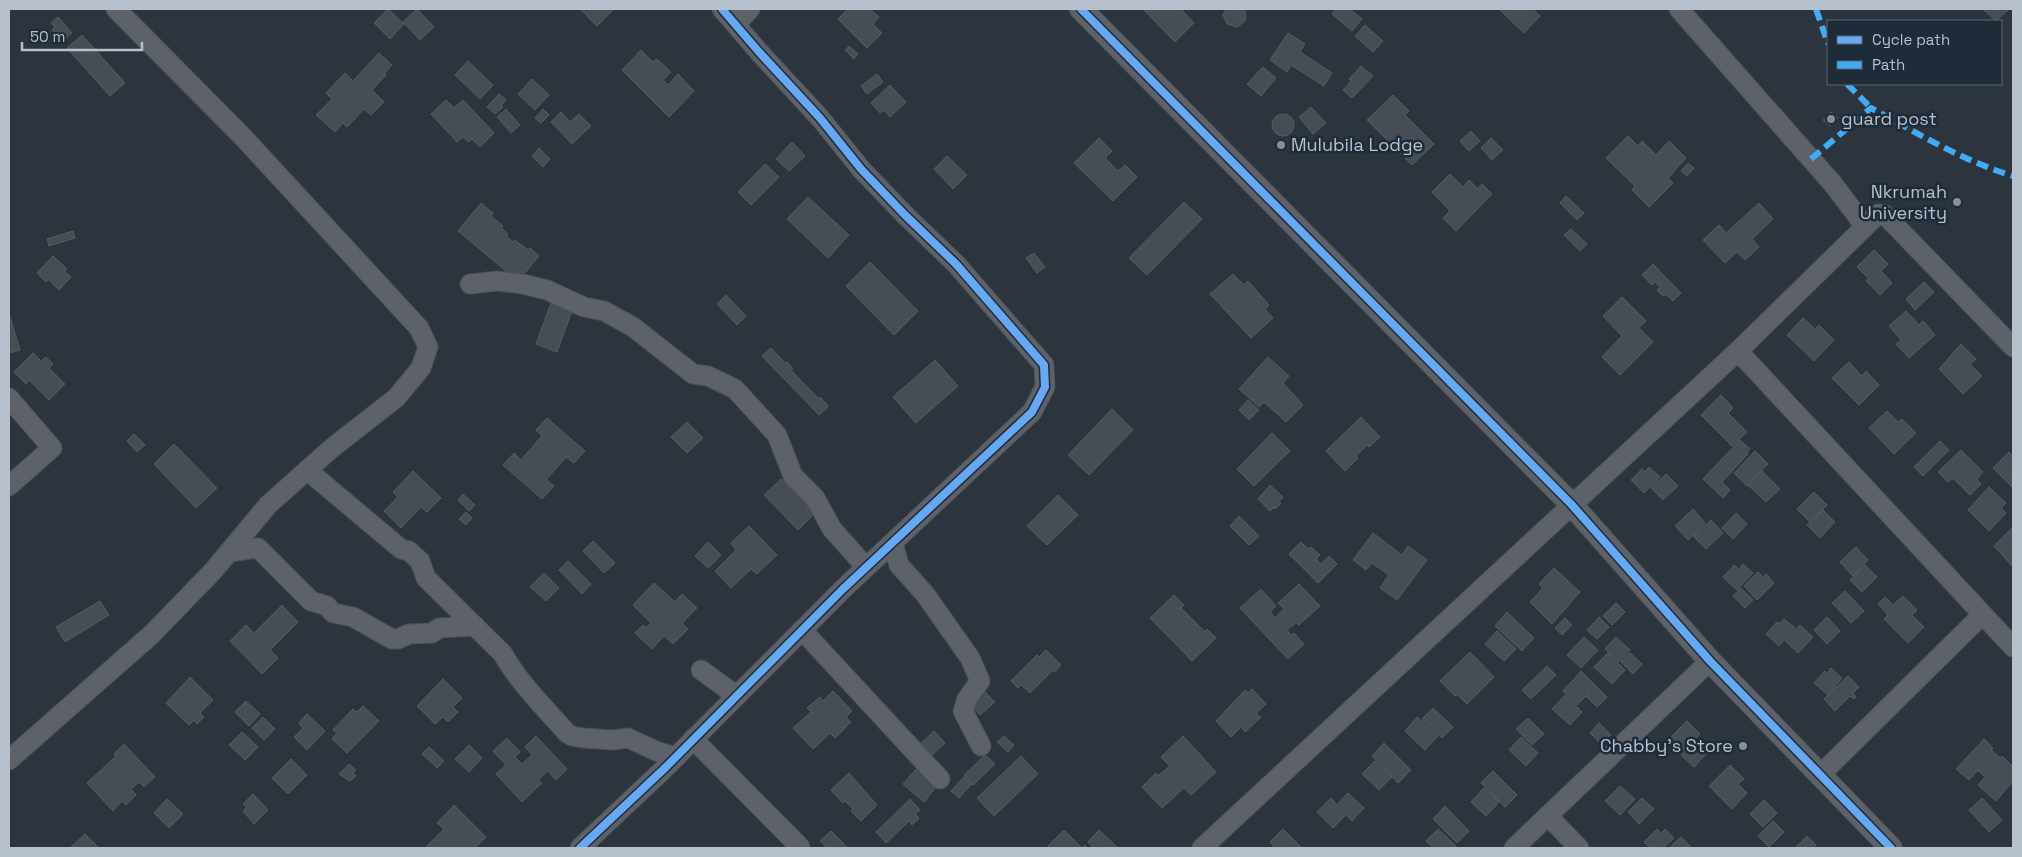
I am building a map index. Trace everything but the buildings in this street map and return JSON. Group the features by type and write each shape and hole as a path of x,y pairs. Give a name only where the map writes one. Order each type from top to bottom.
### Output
{"street":[{"path":"9,760 152,634 228,552 268,505 332,448 396,398 421,368 428,347 419,328 243,137 116,9"},
{"path":"580,848 676,757 866,567 1032,412 1045,388 1044,365 956,264 861,169 820,118 722,9"},
{"path":"736,24 750,9"},
{"path":"1081,9 1571,504 1710,661 1891,848"},
{"path":"1679,9 1833,184 1864,225"},
{"path":"1202,848 1738,351 1864,225 1878,214 1885,215 2013,348"},
{"path":"470,284 498,282 523,284 547,290 584,307 604,311 633,327 693,374 708,376 735,389 777,436 793,476 815,498 832,529 866,567"},
{"path":"1738,351 1982,616 2013,647"},
{"path":"9,398 52,448 9,486"},
{"path":"306,470 401,549 410,551 420,561 426,578 503,654 508,664 532,694 572,736 614,740 628,738 656,751 676,757"},
{"path":"893,543 899,565 925,594 970,658 980,680 967,699 963,711 981,746"},
{"path":"228,552 258,548 311,601 328,606 333,612 352,617 392,640 410,634 432,633 439,628 475,626"},
{"path":"1820,775 1982,616"},
{"path":"802,630 940,779"},
{"path":"1514,848 1710,661"},
{"path":"701,670 737,696"},
{"path":"694,739 800,847"},
{"path":"1548,816 1579,848"}],"marked path":[{"path":"1816,9 1827,41"},
{"path":"1848,85 1871,108"},
{"path":"1811,159 1871,108 1923,137 1976,163 2013,176"}],"cycle path":[{"path":"580,848 666,767 843,589 1032,412 1045,387 1044,365 956,264 861,169 820,118 722,9"},
{"path":"1081,9 1571,504 1710,661 1891,848"}],"place":[{"name":"guard post","path":"1831,119"},
{"name":"Mulubila Lodge","path":"1281,145"},
{"name":"Nkrumah University","path":"1957,202"},
{"name":"Chabby's Store","path":"1743,746"}]}
